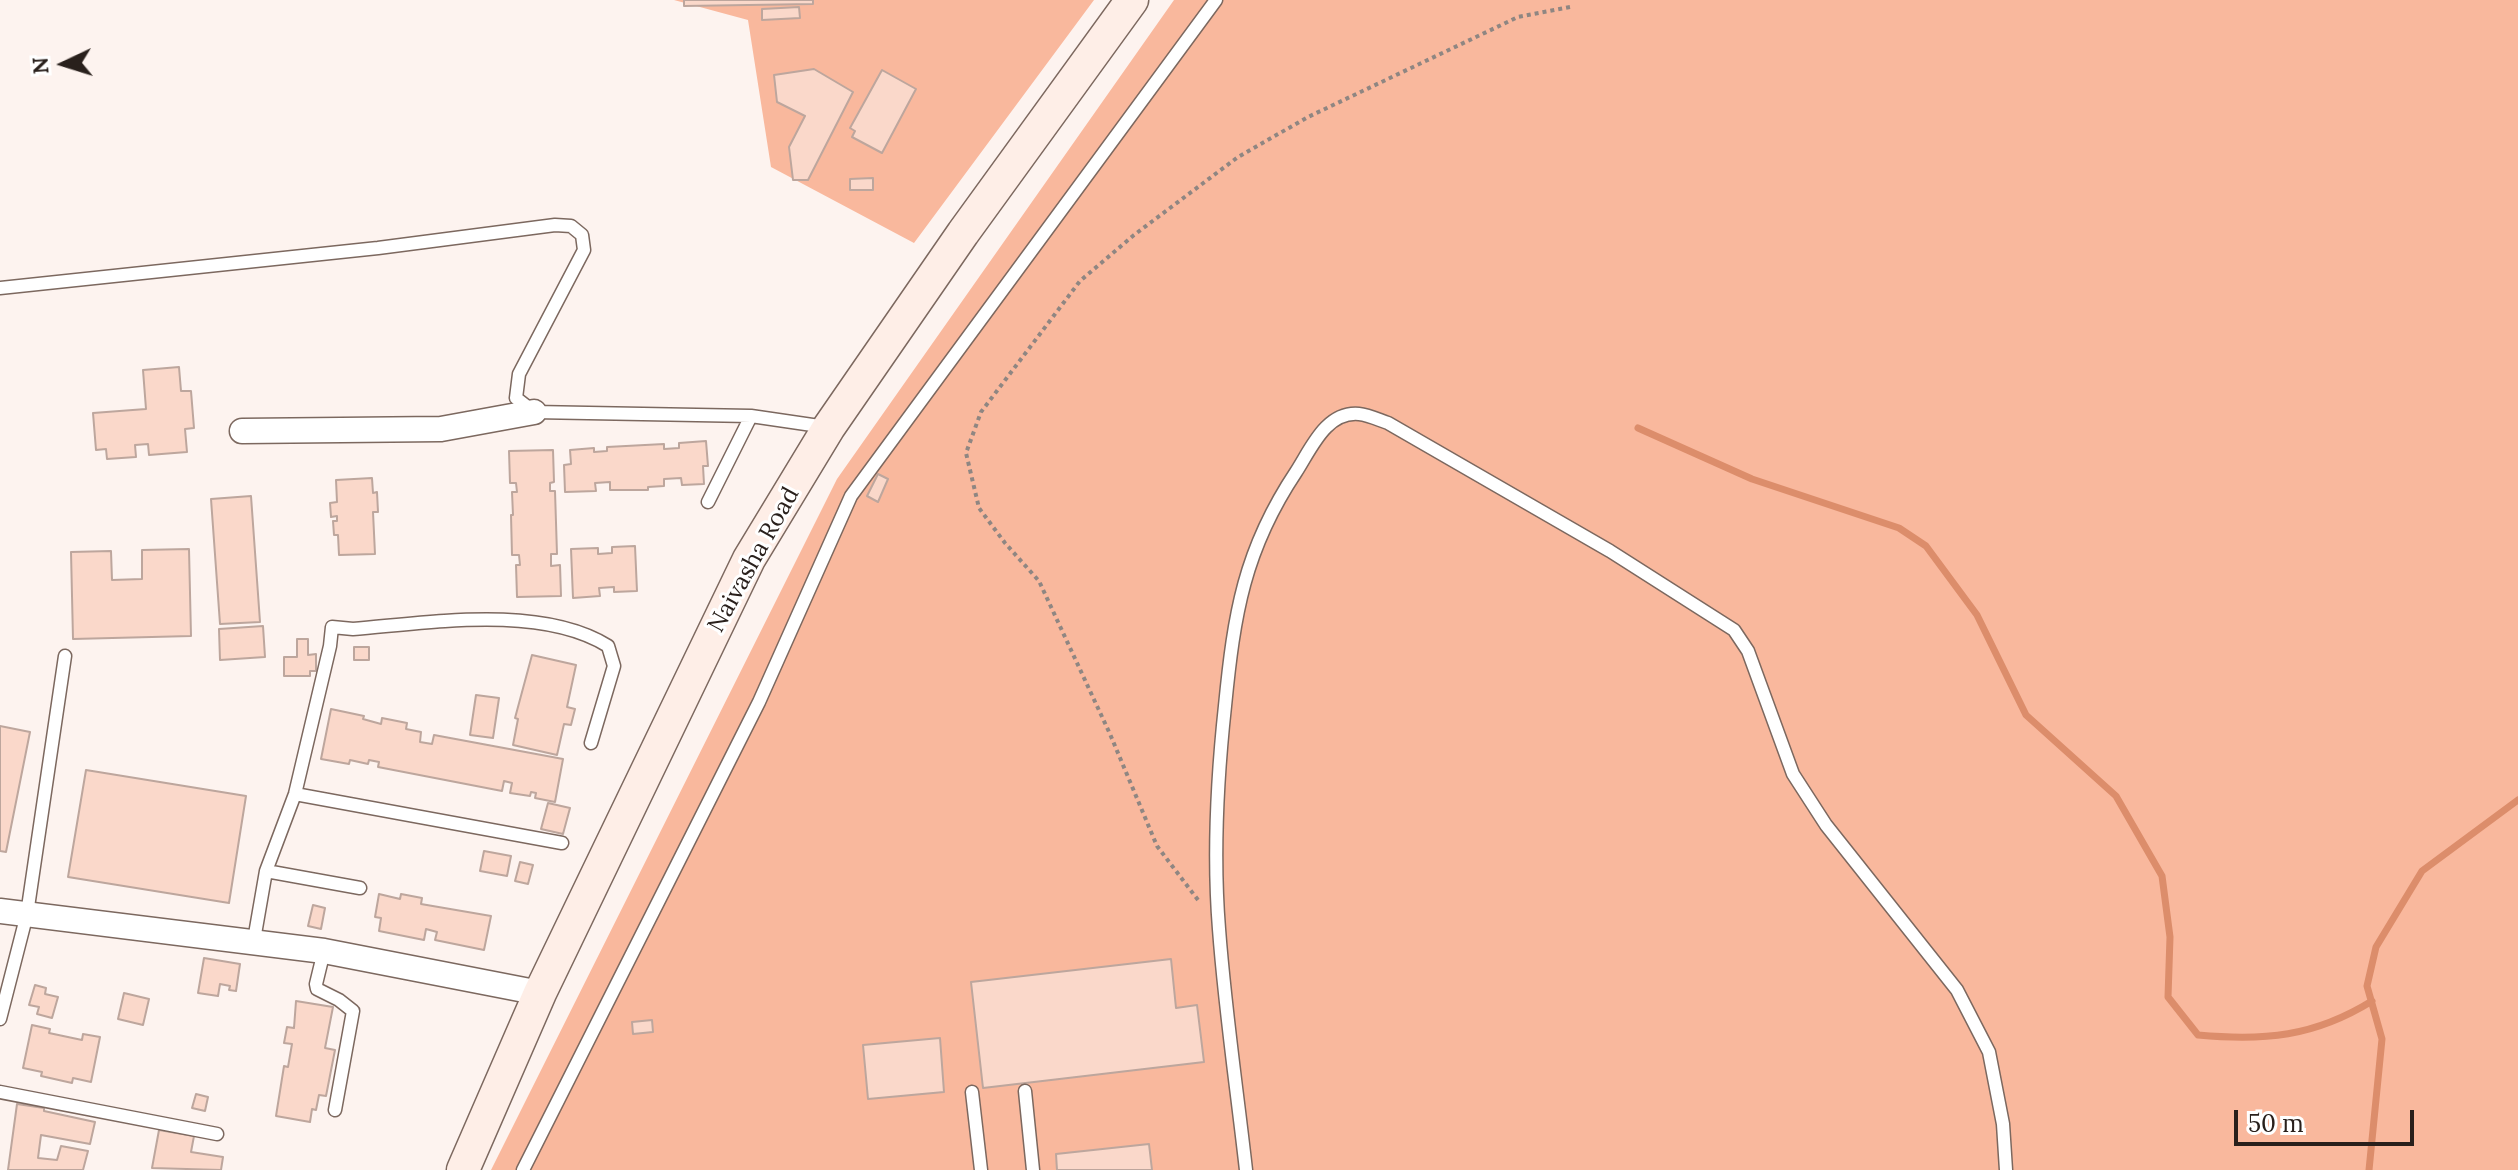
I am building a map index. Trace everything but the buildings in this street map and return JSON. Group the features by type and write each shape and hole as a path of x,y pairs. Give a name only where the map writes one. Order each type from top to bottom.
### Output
{"main road":[{"name":"Naivasha Road","path":"463,1170 540,993 749,559 829,427 963,233 1132,0"}],"street":[{"path":"242,431 441,429 534,412"},
{"path":"0,911 254,940 540,993"}],"lane":[{"path":"523,1170 759,702 851,496 1216,0"},
{"path":"0,288 378,248 555,225 571,226 582,235 584,250 519,374 516,398 534,412 751,416 829,427"},
{"path":"1246,1170 1218,928 1216,809 1231,648 1246,574 1261,532 1287,485 1325,428 1340,417 1359,414 1388,423 1610,551 1734,630 1748,651 1793,774 1826,825 1957,990 1983,1040 1989,1052 2003,1124 2006,1170"},
{"path":"708,502 751,416"},
{"path":"254,940 266,871 295,794 332,627 353,629 489,618 589,634 608,646 614,666 591,743"},
{"path":"0,1019 27,914 65,656"},
{"path":"295,794 562,843"},
{"path":"266,871 360,888"},
{"path":"324,951 317,989 353,1011 335,1110"},
{"path":"1025,1091 1033,1170"},
{"path":"0,1092 217,1134"},
{"path":"972,1092 981,1170"}],"path":[{"path":"1218,928 1157,846 1110,734 1039,581 979,508 966,453 981,412 1080,281 1134,235 1238,157 1321,111 1518,17 1570,7"}],"shaded area":[{"path":"674,0 1094,0 914,243 771,167 748,20"},
{"path":"1174,0 2518,0 2518,1170 491,1170 837,479"}],"waterway":[{"path":"1638,428 1752,479 1899,528 1926,546 1977,615 2026,715 2116,796 2162,876 2170,937 2168,997 2198,1035 2245,1037 2288,1034 2330,1022 2372,1001"},
{"path":"2369,1170 2382,1039 2367,986 2376,947 2422,871 2518,800"}]}
